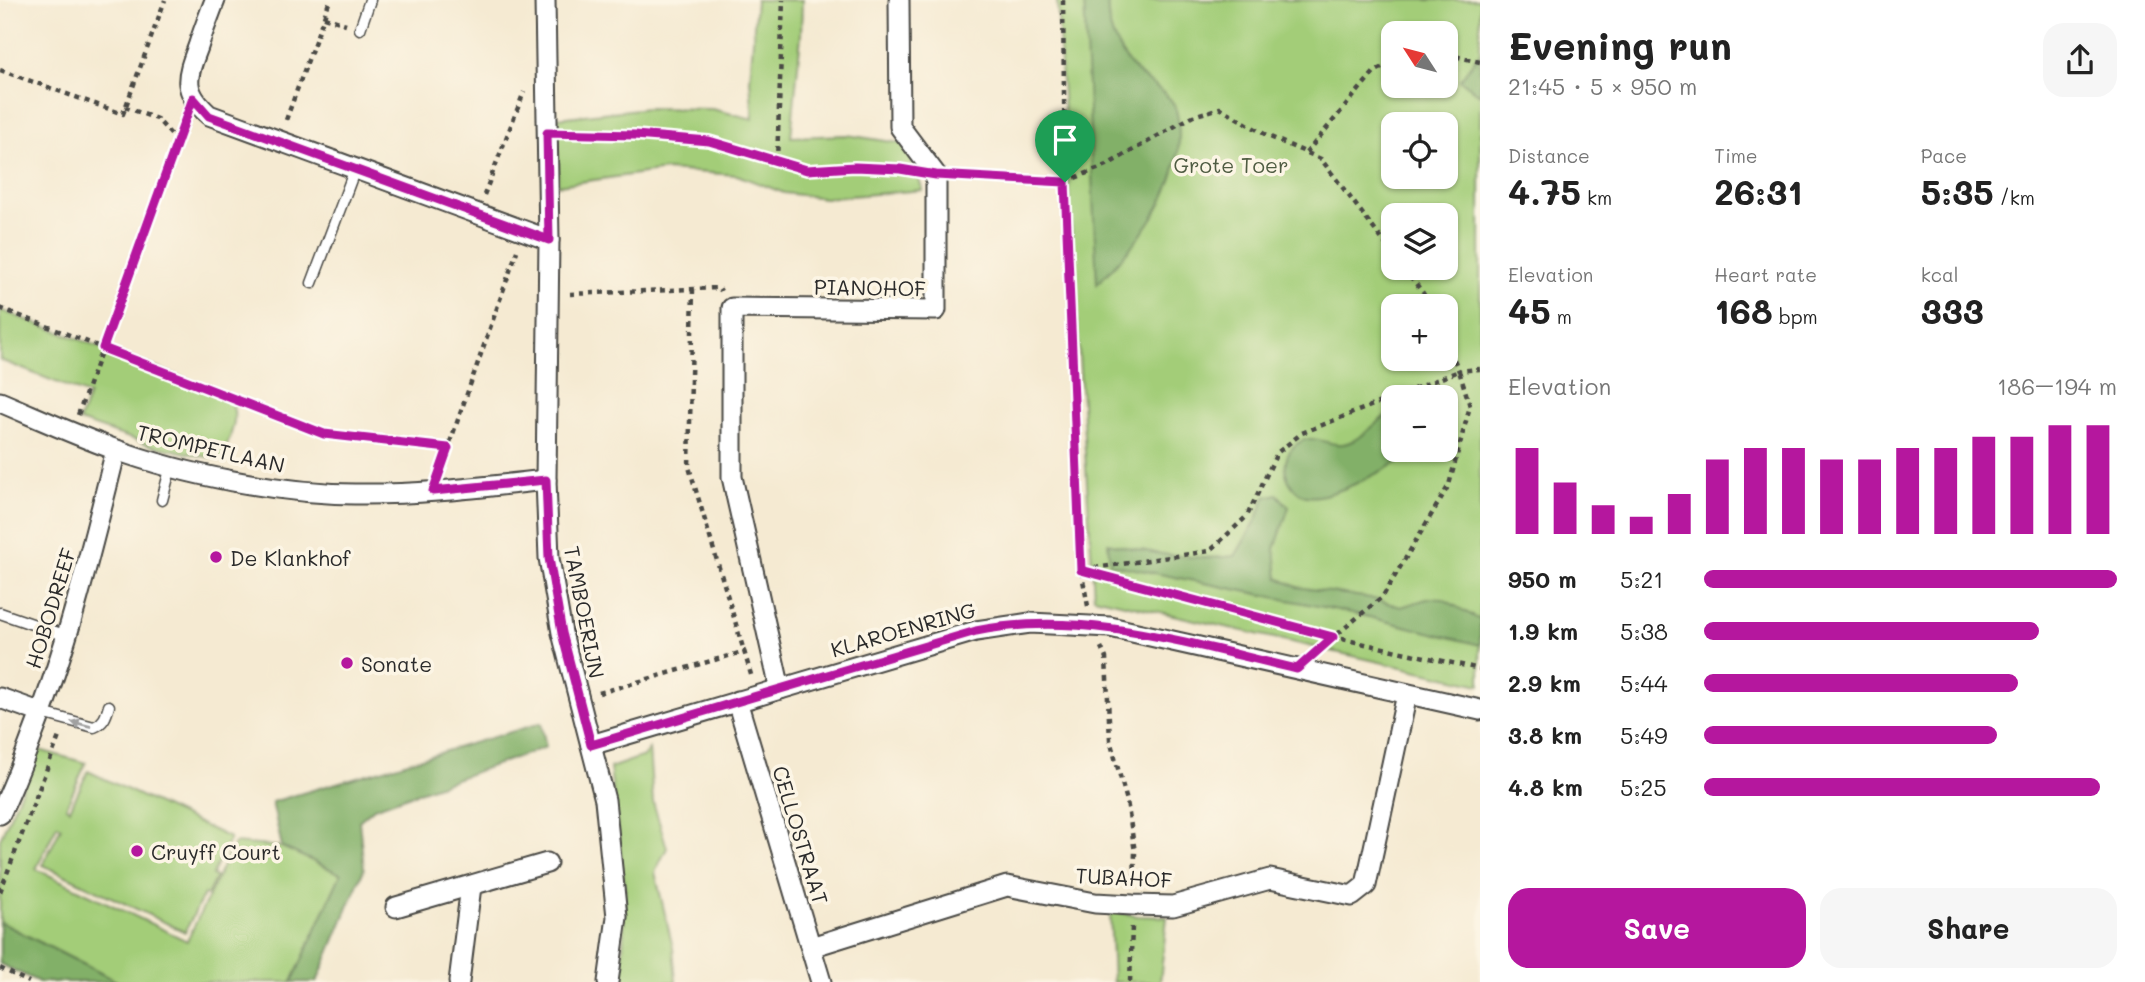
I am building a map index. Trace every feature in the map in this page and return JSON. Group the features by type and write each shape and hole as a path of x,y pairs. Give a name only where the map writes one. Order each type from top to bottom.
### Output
{"street":[{"path":"215,0 188,74 193,98 209,116 549,240"},
{"name":"TAMBOERIJN","path":"545,0 549,240 546,480 549,558 562,633 605,800 617,916 608,982"},
{"path":"899,0 900,127 936,175"},
{"name":"PIANOHOF","path":"732,309 936,310 936,175"},
{"path":"732,309 732,477 780,689"},
{"name":"TROMPETLAAN","path":"0,402 116,450 171,466 252,484 353,494 433,491 546,480"},
{"name":"HOBODREEF","path":"0,814 42,713 67,636 80,595 116,450"},
{"name":"KLAROENRING","path":"591,745 990,628 1030,623 1110,627 1480,710"},
{"name":"TUBAHOF","path":"811,947 1007,886 1095,902 1133,905 1173,906 1270,879 1352,896 1366,885 1407,694"},
{"path":"0,698 42,713"},
{"name":"CELLOSTRAAT","path":"737,701 821,982"},
{"path":"396,907 547,863"},
{"path":"459,982 471,886"}],"lane":[{"path":"360,29 370,0"},
{"path":"312,283 355,169"},
{"path":"162,500 171,466"},
{"path":"0,613 67,636"},
{"path":"42,713 94,727 106,718 109,706"}],"path":[{"path":"0,70 123,114 165,0"},
{"path":"279,141 330,0"},
{"path":"777,161 783,0"},
{"path":"1062,0 1065,182 1081,570 1091,625 1106,658 1110,740 1127,801 1135,852 1130,982"},
{"path":"1458,57 1480,62"},
{"path":"1306,153 1374,72 1381,68"},
{"path":"477,213 526,87"},
{"path":"72,432 193,98"},
{"path":"125,107 157,119 177,141"},
{"path":"547,133 635,135 709,141 807,170 855,167 900,169 936,175 1065,182 1107,165 1193,116 1220,108 1268,136 1321,159 1381,238"},
{"path":"433,491 524,231"},
{"path":"548,295 719,288 732,309"},
{"path":"693,289 689,467 757,695"},
{"name":"TROMPETLAAN","path":"0,308 324,434 448,448"},
{"path":"1081,570 1210,551 1247,516 1277,453 1302,433 1459,370 1480,369"},
{"path":"1297,669 1383,596 1449,485 1470,406 1459,370"},
{"path":"1081,570 1333,637 1480,669"},
{"path":"579,699 770,644"},
{"path":"0,892 65,720"},
{"path":"0,968 29,982"}],"green space":[{"path":"756,0 802,0 791,137 847,135 905,144 923,190 825,198 784,193 737,175 666,170 558,185 558,118 647,108 712,109 753,119 750,80"},
{"name":"Grote Toer","path":"1057,0 1480,0 1480,685 1094,597"},
{"path":"1084,0 1108,0 1109,22 1116,44 1136,71 1173,103 1179,131 1177,161 1171,181 1152,219 1126,253 1097,284"},
{"path":"1480,53 1480,95 1460,80"},
{"path":"0,310 224,393 234,408 234,416 222,460 153,446 79,421 89,395 0,360"},
{"path":"1381,419 1381,462 1398,462 1364,480 1331,493 1306,496 1293,487 1286,473 1286,465 1289,453 1297,444 1314,439 1343,444 1364,434"},
{"path":"1277,494 1289,507 1275,549 1278,578 1297,587 1370,598 1401,607 1430,598 1443,599 1480,620 1480,645 1357,614 1110,564 1108,543 1187,557 1235,556 1257,519 1265,497"},
{"path":"541,723 546,747 374,808 359,821 364,869 317,982 292,982 341,874 282,847 272,802"},
{"path":"649,749 653,802 667,848 655,872 673,948 676,982 619,982 625,889 610,768 644,756"},
{"path":"39,750 86,763 66,807 70,809 88,771 230,838 212,875 216,877 207,895 204,894 185,932 43,865 61,827 57,825 36,869 187,941 234,843 282,847 341,874 292,982 118,982 0,922 0,839"},
{"path":"1110,911 1167,917 1160,982 1113,982"},
{"path":"0,922 118,982 39,982 0,964"}],"place":[{"name":"De Klankhof","path":"216,557"},
{"name":"Sonate","path":"347,663"},
{"name":"Cruyff Court","path":"137,851"}],"route":[{"path":"193,98 209,116 549,240 547,133 635,135 709,141 807,170 855,167 900,169 996,180 1065,182 1081,570 1333,637 1297,669 1110,627 1058,623 1003,625 591,745 562,633 549,558 546,480 433,491 448,448 324,434 103,348 193,98"}]}
